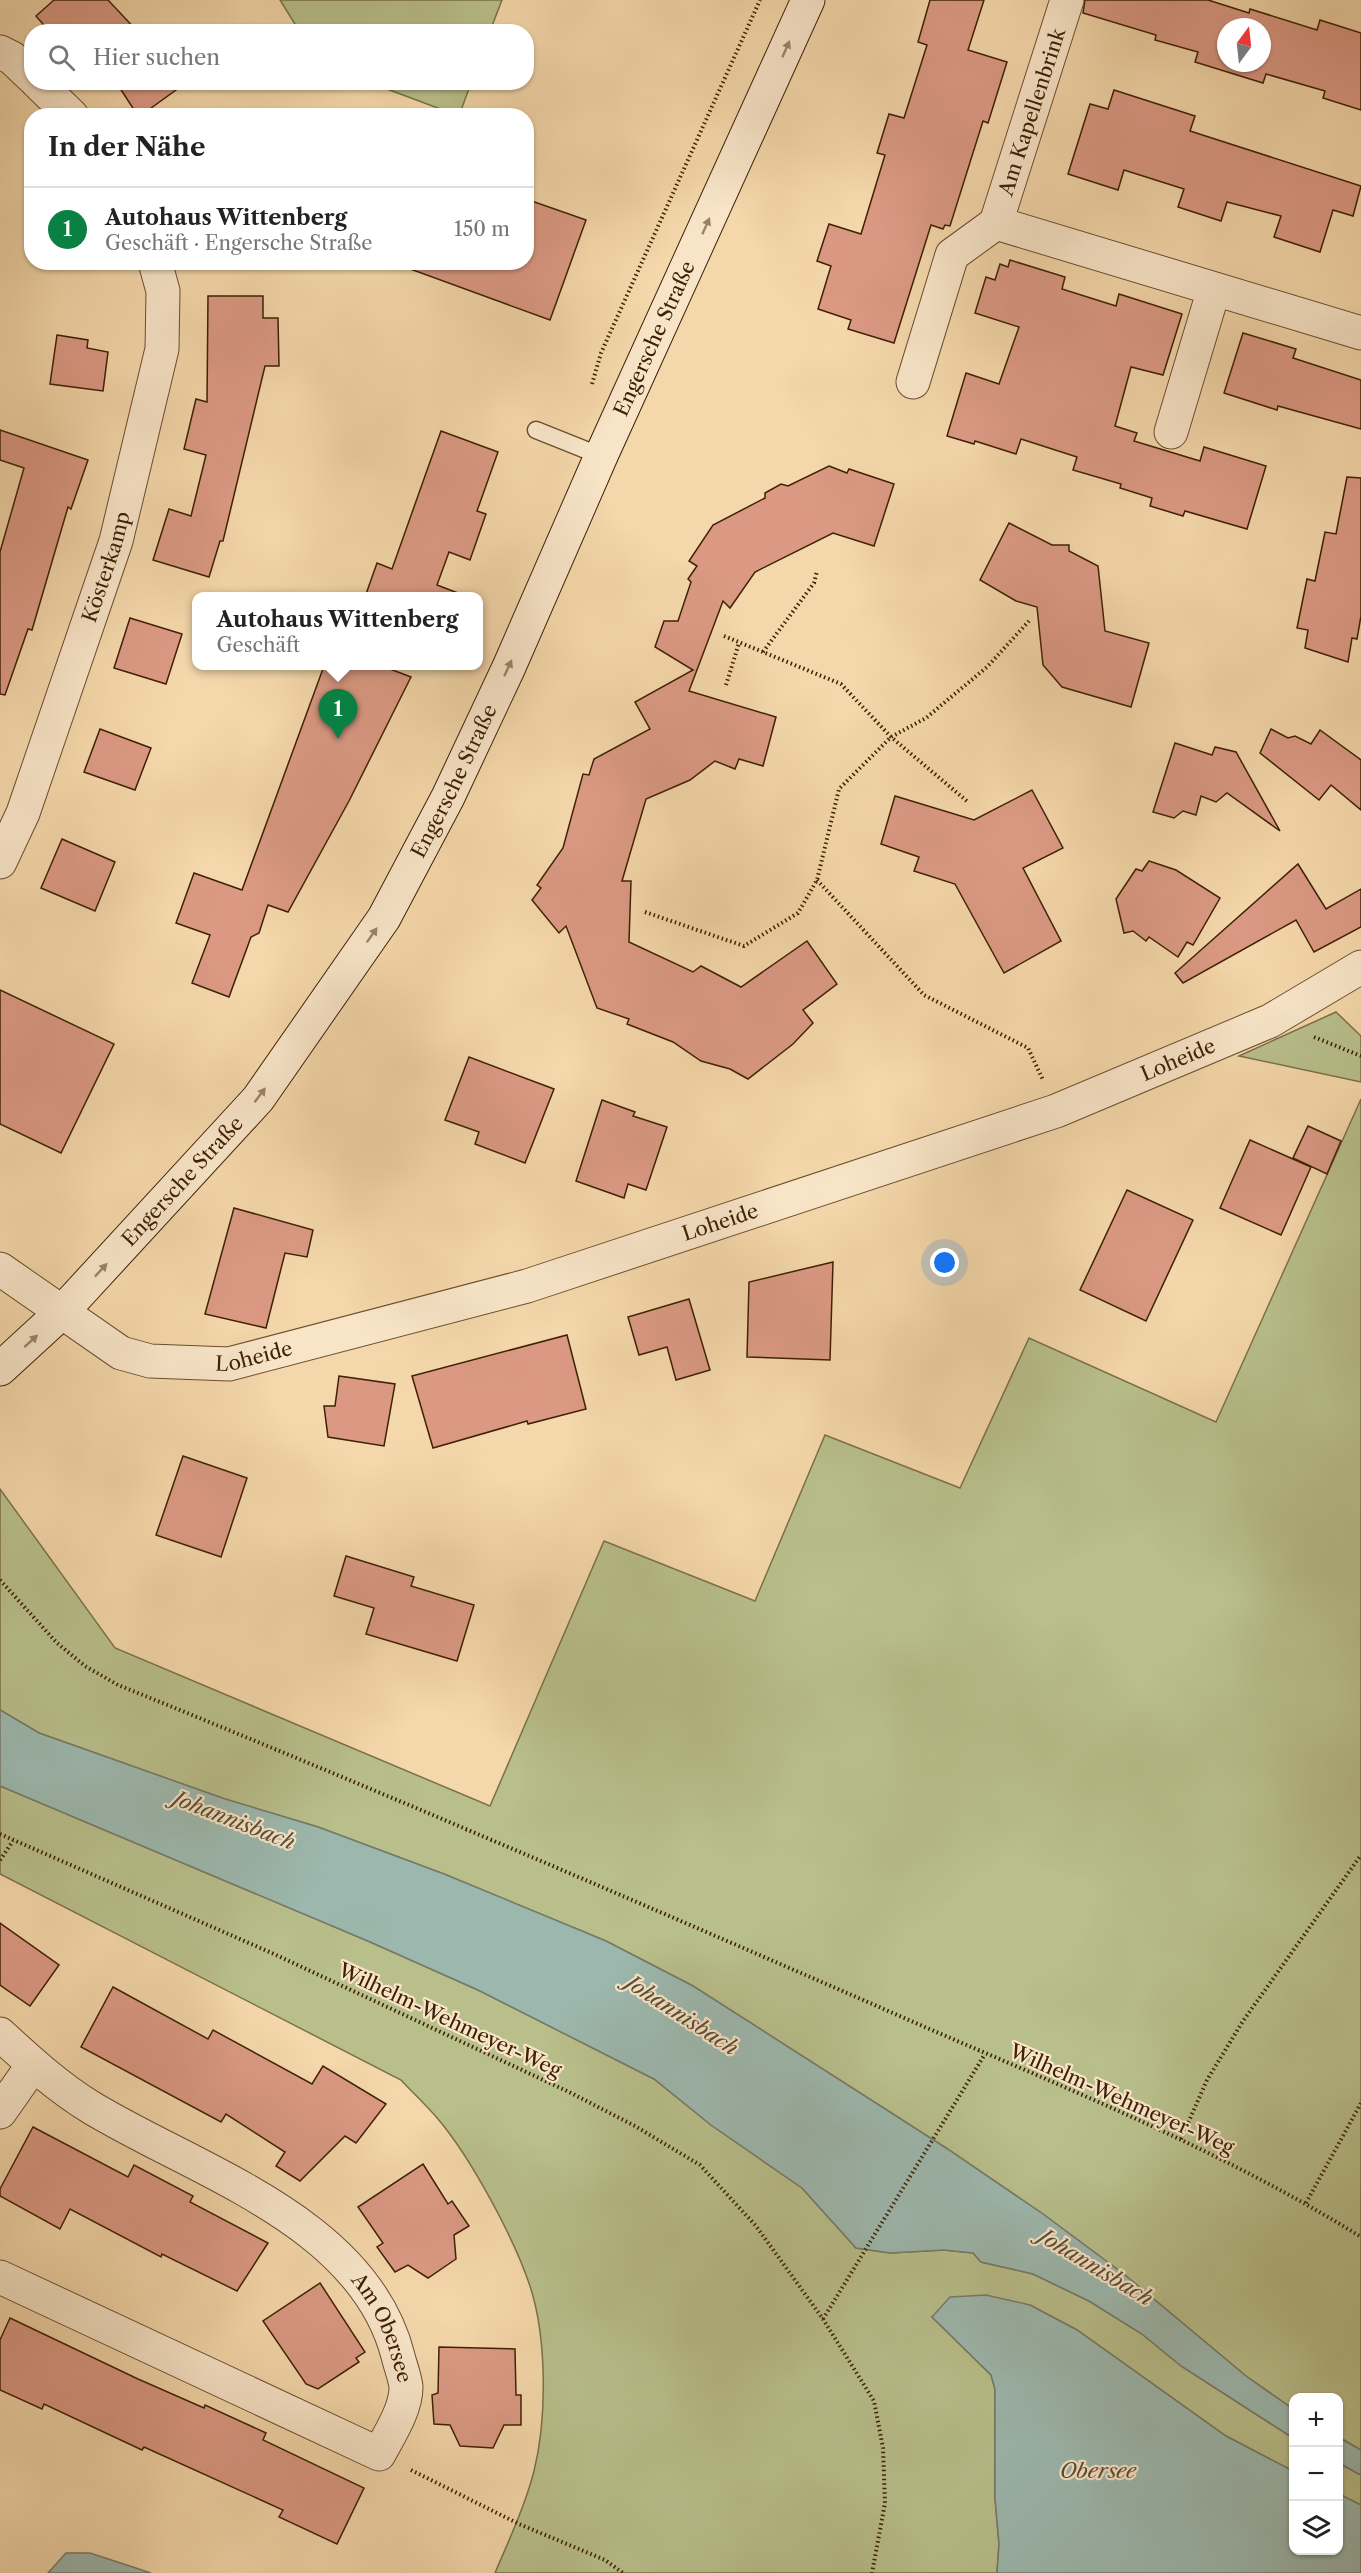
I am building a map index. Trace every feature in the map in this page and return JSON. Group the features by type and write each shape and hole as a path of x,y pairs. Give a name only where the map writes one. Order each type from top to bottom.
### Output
{"street":[{"name":"Engersche Straße","path":"0,1369 61,1313 258,1099 384,918 448,796 499,688 601,456 808,0"},
{"name":"Am Kapellenbrink","path":"996,223 1067,0"},
{"path":"0,52 12,58 24,69"},
{"path":"45,90 64,108"},
{"path":"913,382 952,255 996,223 1361,333"},
{"name":"Kösterkamp","path":"0,862 23,813 116,541 162,350 163,291 157,270"},
{"path":"1171,432 1214,289"},
{"name":"Loheide","path":"0,1269 121,1353 150,1361 229,1364 527,1286 1056,1111 1270,1021 1361,967"},
{"name":"Am Obersee","path":"0,2034 33,2065 91,2107 243,2189 291,2218 332,2248 367,2292 392,2330 406,2387 397,2420 379,2454"},
{"path":"0,2112 33,2065"},
{"path":"0,2277 379,2454"}],"lane":[{"path":"536,430 601,456"}],"path":[{"path":"589,394 601,353 760,0"},
{"path":"763,652 814,583 817,571"},
{"path":"645,912 744,946 798,914 817,879 839,789 891,737 926,718 987,667 1029,621"},
{"path":"724,636 841,684 891,737 968,802"},
{"path":"726,685 739,643"},
{"path":"817,879 924,995 1028,1048 1056,1111"},
{"path":"0,1580 57,1643 86,1666 118,1685 540,1859 985,2054"},
{"name":"Wilhelm-Wehmeyer-Weg","path":"0,1834 285,1959 569,2092 635,2126 700,2165 756,2226 823,2319 874,2401 883,2448 885,2503 872,2573"},
{"path":"0,1860 14,1841"},
{"path":"1181,2139 1207,2080 1243,2021 1361,1855"},
{"name":"Wilhelm-Wehmeyer-Weg","path":"823,2319 985,2054 1181,2139 1306,2203 1361,2237"},
{"path":"1306,2203 1361,2103"},
{"path":"379,2454 519,2524 605,2560 623,2573"}],"green space":[{"path":"280,0 502,0 493,24 295,24"},
{"path":"390,90 468,90 462,108 438,108"},
{"path":"1336,1012 1361,1036 1361,1082 1239,1056"},
{"path":"1361,1099 1361,2450 1343,2439 1343,2393 1289,2393 1289,2406 1246,2376 1125,2275 1043,2214 946,2148 693,1986 606,1941 444,1874 318,1827 225,1799 39,1733 0,1710 0,1489 115,1648 490,1806 604,1541 755,1601 825,1435 960,1488 1029,1338 1216,1422"},
{"path":"0,1786 368,1941 478,1990 654,2079 711,2125 802,2188 856,2248 890,2253 944,2250 973,2253 981,2262 1033,2274 1089,2301 1142,2334 1181,2366 1289,2435 1289,2469 1226,2436 1077,2330 1030,2305 932,2317 991,2375 995,2389 995,2498 999,2544 997,2573 495,2573 521,2510 534,2471 538,2450 543,2403 540,2330 530,2286 514,2245 477,2176 451,2135 401,2080 0,1874"},
{"path":"1343,2466 1361,2475 1361,2505 1343,2496"}],"water":[{"name":"Johannisbach","path":"0,1710 39,1733 225,1799 318,1827 444,1874 606,1941 693,1986 946,2148 1043,2214 1125,2275 1246,2376 1289,2406 1289,2435 1181,2366 1142,2334 1089,2301 1033,2274 981,2262 973,2253 944,2250 890,2253 856,2248 802,2188 711,2125 654,2079 478,1990 368,1941 0,1786"},
{"name":"Obersee","path":"986,2295 1030,2305 1077,2330 1226,2436 1289,2469 1289,2555 1343,2555 1343,2496 1361,2505 1361,2573 997,2573 999,2544 995,2498 995,2389 991,2375 932,2317 950,2297"},
{"path":"1343,2440 1361,2450 1361,2475 1343,2465"},
{"path":"66,2553 90,2553 151,2573 48,2573"}],"building":[{"path":"54,0 108,0 130,24 43,24 36,16"},
{"path":"930,0 984,0 968,50 1007,62 988,123 983,121 950,226 945,225 943,229 931,225 894,343 848,329 851,320 818,309 831,266 817,261 829,224 861,234 885,155 877,153 889,114 904,118 927,45 918,42"},
{"path":"1085,0 1208,0 1249,13 1250,9 1317,30 1320,20 1361,33 1361,110 1323,98 1325,91 1266,74 1263,83 1227,72 1271,72 1271,18 1217,18 1217,69 1195,62 1198,52 1155,40 1156,35 1083,13"},
{"path":"121,90 176,90 151,108 133,108"},
{"path":"1114,90 1195,116 1190,131 1361,186 1353,216 1333,210 1320,252 1274,237 1281,216 1227,202 1221,221 1178,207 1184,189 1124,170 1118,190 1068,174 1090,104 1108,109"},
{"path":"534,202 586,220 550,320 413,270 534,270"},
{"path":"1010,260 1065,277 1062,289 1116,306 1119,294 1182,314 1163,375 1131,367 1115,426 1137,433 1134,441 1200,461 1204,447 1266,466 1247,529 1185,511 1183,516 1150,506 1152,498 1120,488 1121,484 1073,470 1077,457 1021,439 1016,454 975,441 974,444 947,436 966,373 999,384 1019,327 975,313 986,277 995,280 1000,264 1008,267"},
{"path":"208,296 263,296 263,318 278,318 279,366 265,366 223,541 220,541 209,577 153,560 169,509 191,516 206,455 184,449 196,399 207,402"},
{"path":"1243,333 1296,349 1293,358 1361,380 1361,429 1278,406 1277,410 1224,393"},
{"path":"57,335 88,340 87,348 108,352 103,391 50,384"},
{"path":"0,430 88,460 71,509 68,507 32,630 28,629 5,695 0,694 0,552 24,468 0,460"},
{"path":"441,431 498,452 477,511 486,514 470,560 449,552 437,585 455,592 367,592 377,563 392,569"},
{"path":"829,466 847,473 849,469 894,484 874,546 833,533 755,572 730,608 723,601 689,691 776,717 763,766 739,759 735,769 715,761 690,780 646,799 622,881 631,881 629,942 693,972 701,966 741,987 807,941 837,984 803,1010 813,1023 793,1044 748,1079 730,1069 701,1061 673,1042 627,1024 629,1019 597,1008 566,926 559,933 532,900 541,888 537,885 563,848 583,774 589,775 594,759 650,729 635,702 693,670 655,647 664,621 678,621 691,582 688,579 697,566 689,561 713,525 765,498 765,493 781,484 788,486"},
{"path":"1347,477 1361,478 1361,616 1357,639 1352,638 1348,662 1305,648 1308,630 1297,628 1307,579 1315,581 1325,532 1336,534"},
{"path":"1009,523 1052,545 1069,545 1069,551 1098,566 1105,631 1149,643 1131,707 1062,687 1043,665 1037,607 1016,601 980,580"},
{"path":"130,618 182,634 166,684 114,668"},
{"path":"323,670 393,670 411,677 349,801 288,912 268,905 259,933 251,937 229,997 192,983 210,935 176,923 194,873 242,890"},
{"path":"100,729 151,748 135,790 84,772"},
{"path":"1271,729 1288,738 1295,736 1311,744 1320,730 1361,760 1361,810 1331,785 1319,800 1260,753"},
{"path":"1175,743 1212,755 1215,747 1236,752 1280,831 1227,793 1216,802 1201,796 1196,815 1183,811 1174,818 1153,812"},
{"path":"1032,790 1063,848 1023,868 1061,941 1004,973 955,884 914,871 919,857 881,844 895,796 974,820"},
{"path":"62,839 115,862 95,911 41,888"},
{"path":"1149,861 1176,870 1220,898 1193,945 1187,942 1178,957 1149,937 1146,941 1133,931 1124,933 1116,899 1136,869 1142,871"},
{"path":"1298,864 1326,909 1361,889 1361,927 1314,952 1296,920 1183,983 1175,973"},
{"path":"0,990 114,1044 61,1153 0,1124"},
{"path":"469,1057 554,1089 525,1163 475,1144 479,1132 445,1120"},
{"path":"602,1100 635,1112 633,1116 667,1127 646,1190 628,1184 624,1198 576,1181"},
{"path":"1308,1126 1341,1141 1327,1174 1293,1158"},
{"path":"1250,1140 1311,1167 1281,1235 1220,1208"},
{"path":"1127,1190 1193,1220 1146,1321 1080,1290"},
{"path":"234,1208 313,1230 307,1257 285,1253 266,1328 205,1314"},
{"path":"833,1262 830,1360 747,1357 749,1282"},
{"path":"689,1299 710,1370 676,1380 667,1347 639,1355 628,1317"},
{"path":"567,1335 586,1409 528,1424 527,1421 433,1448 412,1376"},
{"path":"339,1376 395,1384 384,1446 328,1437 324,1406 335,1406"},
{"path":"183,1456 247,1478 221,1557 156,1535"},
{"path":"346,1556 414,1577 411,1586 474,1605 457,1661 366,1634 374,1608 334,1596"},
{"path":"0,1923 59,1965 30,2006 0,1985"},
{"path":"113,1987 208,2039 213,2030 312,2084 323,2066 386,2104 356,2143 345,2136 300,2181 276,2166 285,2152 226,2114 221,2122 81,2047"},
{"path":"33,2127 128,2177 134,2165 193,2196 190,2202 268,2243 237,2291 162,2254 161,2257 70,2209 60,2229 0,2196 0,2189"},
{"path":"423,2164 448,2204 452,2201 469,2226 454,2235 456,2259 428,2278 408,2265 395,2272 377,2247 383,2243 358,2207"},
{"path":"320,2283 365,2352 356,2358 359,2362 318,2389 306,2384 263,2321"},
{"path":"10,2318 138,2379 204,2408 205,2405 266,2433 263,2440 364,2488 337,2544 279,2517 283,2510 144,2447 142,2450 44,2404 42,2409 0,2390 0,2340"},
{"path":"439,2347 515,2349 516,2395 521,2395 521,2425 504,2425 493,2448 460,2446 450,2425 434,2424 432,2395 438,2393"}],"place":[{"name":"Autohaus Wittenberg","path":"338,739"}]}
